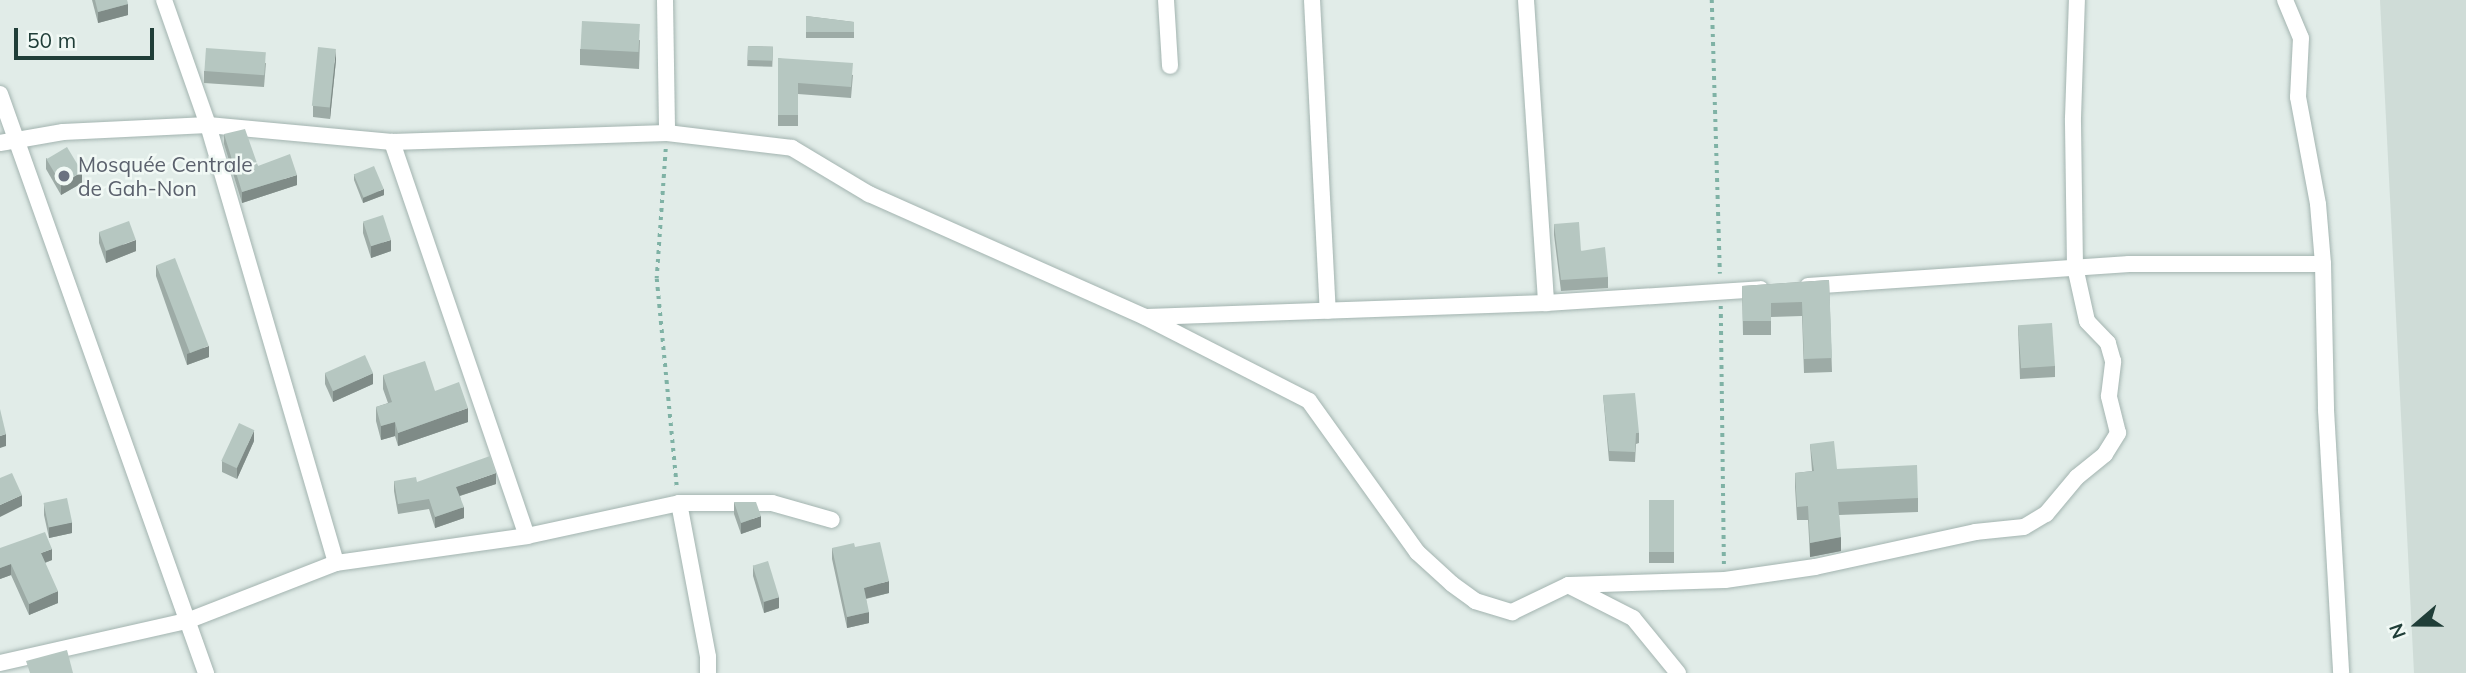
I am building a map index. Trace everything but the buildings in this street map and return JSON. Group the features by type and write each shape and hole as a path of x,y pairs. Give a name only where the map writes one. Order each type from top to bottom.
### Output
{"street":[{"path":"164,0 208,125 336,563"},
{"path":"665,0 667,132"},
{"path":"1166,0 1170,66"},
{"path":"1312,0 1328,311"},
{"path":"1526,0 1546,303"},
{"path":"8,141 63,132 208,125 392,142 667,132 792,148 869,194 1145,317 1309,401 1417,552 1475,601 1512,612 1568,585 1725,580 1815,567 1975,533 2024,527 2046,514 2077,477 2105,454 2118,433 2109,396 2113,361 2108,342 2087,321 2076,267 2073,118 2077,0"},
{"path":"2285,0 2301,38 2298,97 2318,204 2323,264 2326,410 2341,673"},
{"path":"0,94 8,141 206,673"},
{"path":"392,142 527,536"},
{"path":"1145,317 1546,303 2129,264 2323,264"},
{"path":"679,503 708,673"},
{"path":"0,663 187,621 336,563 527,536 679,503 772,503 832,520"},
{"path":"1568,585 1633,618 1678,673"}],"path":[{"path":"667,132 657,279 669,425 679,503"}],"shaded area":[{"path":"2380,0 2466,0 2466,673 2414,673"}],"place":[{"name":"Mosquée Centrale de Gah-Non","path":"64,176"}]}
